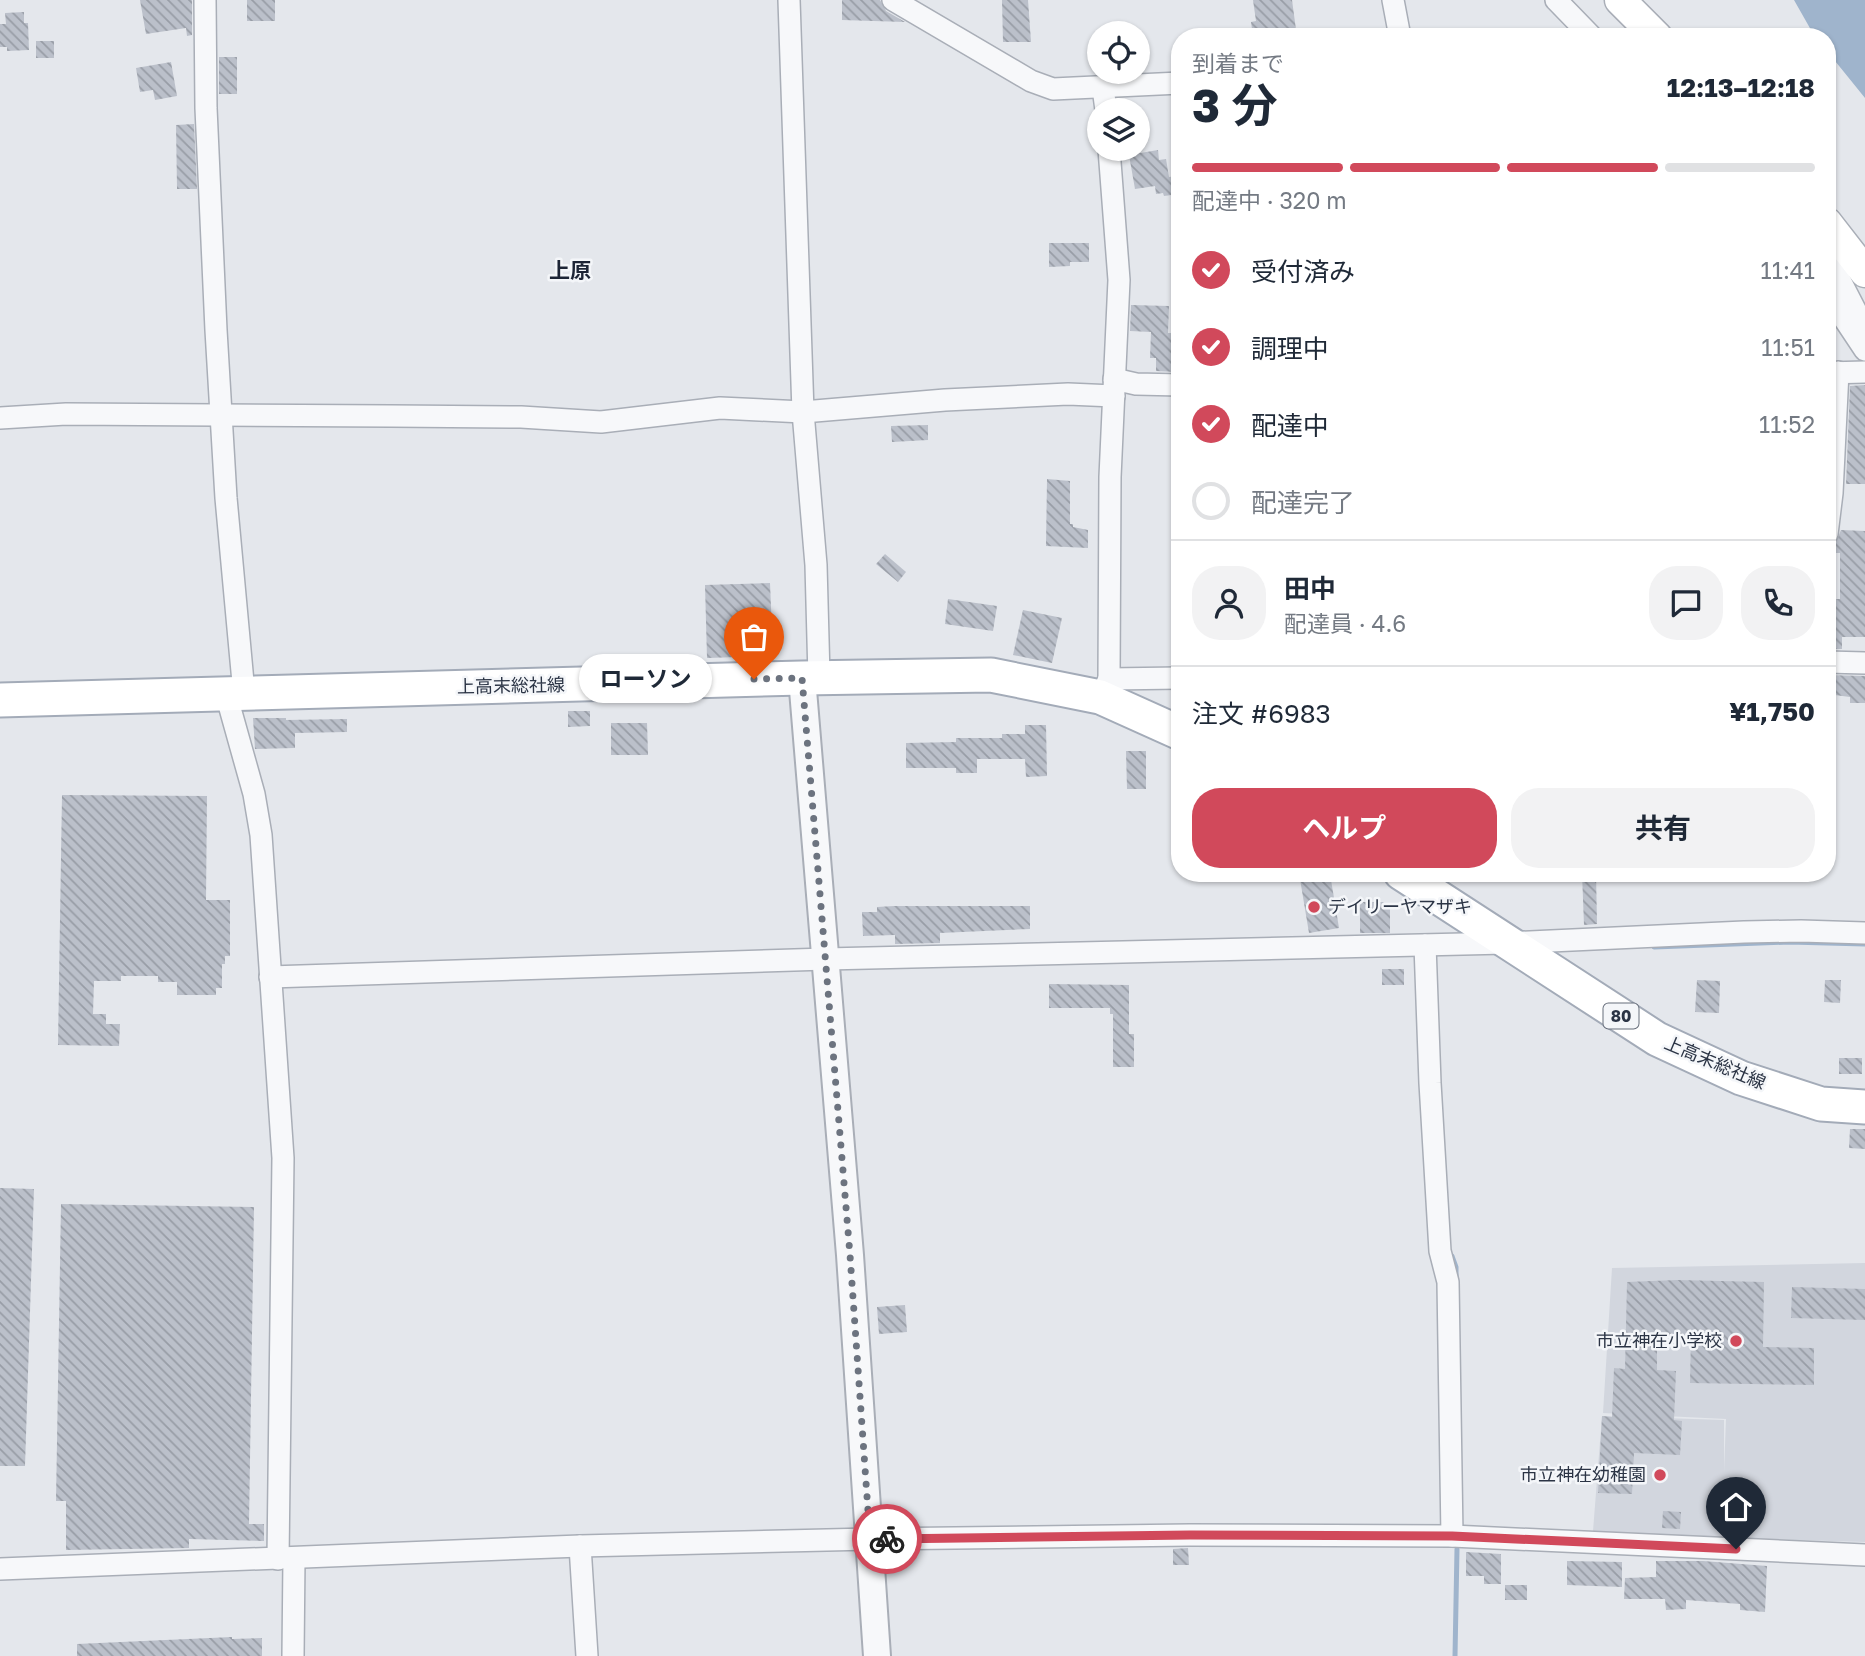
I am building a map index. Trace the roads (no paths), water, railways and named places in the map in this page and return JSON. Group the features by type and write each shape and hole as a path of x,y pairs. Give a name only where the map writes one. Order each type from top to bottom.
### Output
{"main road":[{"path":"1619,0 1648,28"},
{"path":"1836,235 1865,272"},
{"name":"上高末総社線","path":"0,700 991,675 1105,688 1171,728"},
{"name":"上高末総社線","path":"1414,882 1657,1039 1733,1075 1821,1104 1865,1107"}],"street":[{"path":"205,0 209,172 235,694 261,835 284,1158 286,1559 293,1656"},
{"path":"789,0 803,412 816,565 811,678 826,959 850,1255 877,1656"},
{"path":"893,0 1031,81 1053,89 1171,84"},
{"path":"1393,0 1398,28"},
{"path":"1556,0 1583,28"},
{"path":"1103,88 1104,98"},
{"path":"1110,161 1119,280 1105,688 1171,679"},
{"path":"1836,273 1865,329"},
{"path":"1836,306 1865,350"},
{"path":"1836,372 1865,372"},
{"path":"0,418 66,414 521,417 601,422 720,408 803,412 945,400 1068,394 1136,384 1171,385"},
{"path":"1836,662 1865,663"},
{"path":"270,976 826,959 1506,943 1755,932 1865,933"},
{"path":"1425,945 1440,1251 1448,1282 1452,1536"},
{"path":"0,1569 580,1546 1190,1535 1452,1536 1865,1555"},
{"path":"580,1546 587,1656"}],"water":[{"path":"1794,0 1865,0 1865,98 1836,62 1836,28 1810,28"}],"waterway":[{"path":"1654,947 1789,942 1865,944"},
{"path":"1452,1256 1456,1277"},
{"path":"1455,1656 1457,1549"}],"place":[{"name":"ローソン","path":"754,679"},
{"name":"デイリーヤマザキ","path":"1314,907"},
{"name":"市立神在小学校","path":"1736,1341"},
{"name":"市立神在幼稚園","path":"1660,1475"}],"district":[{"name":"上原","path":"570,271"}]}
